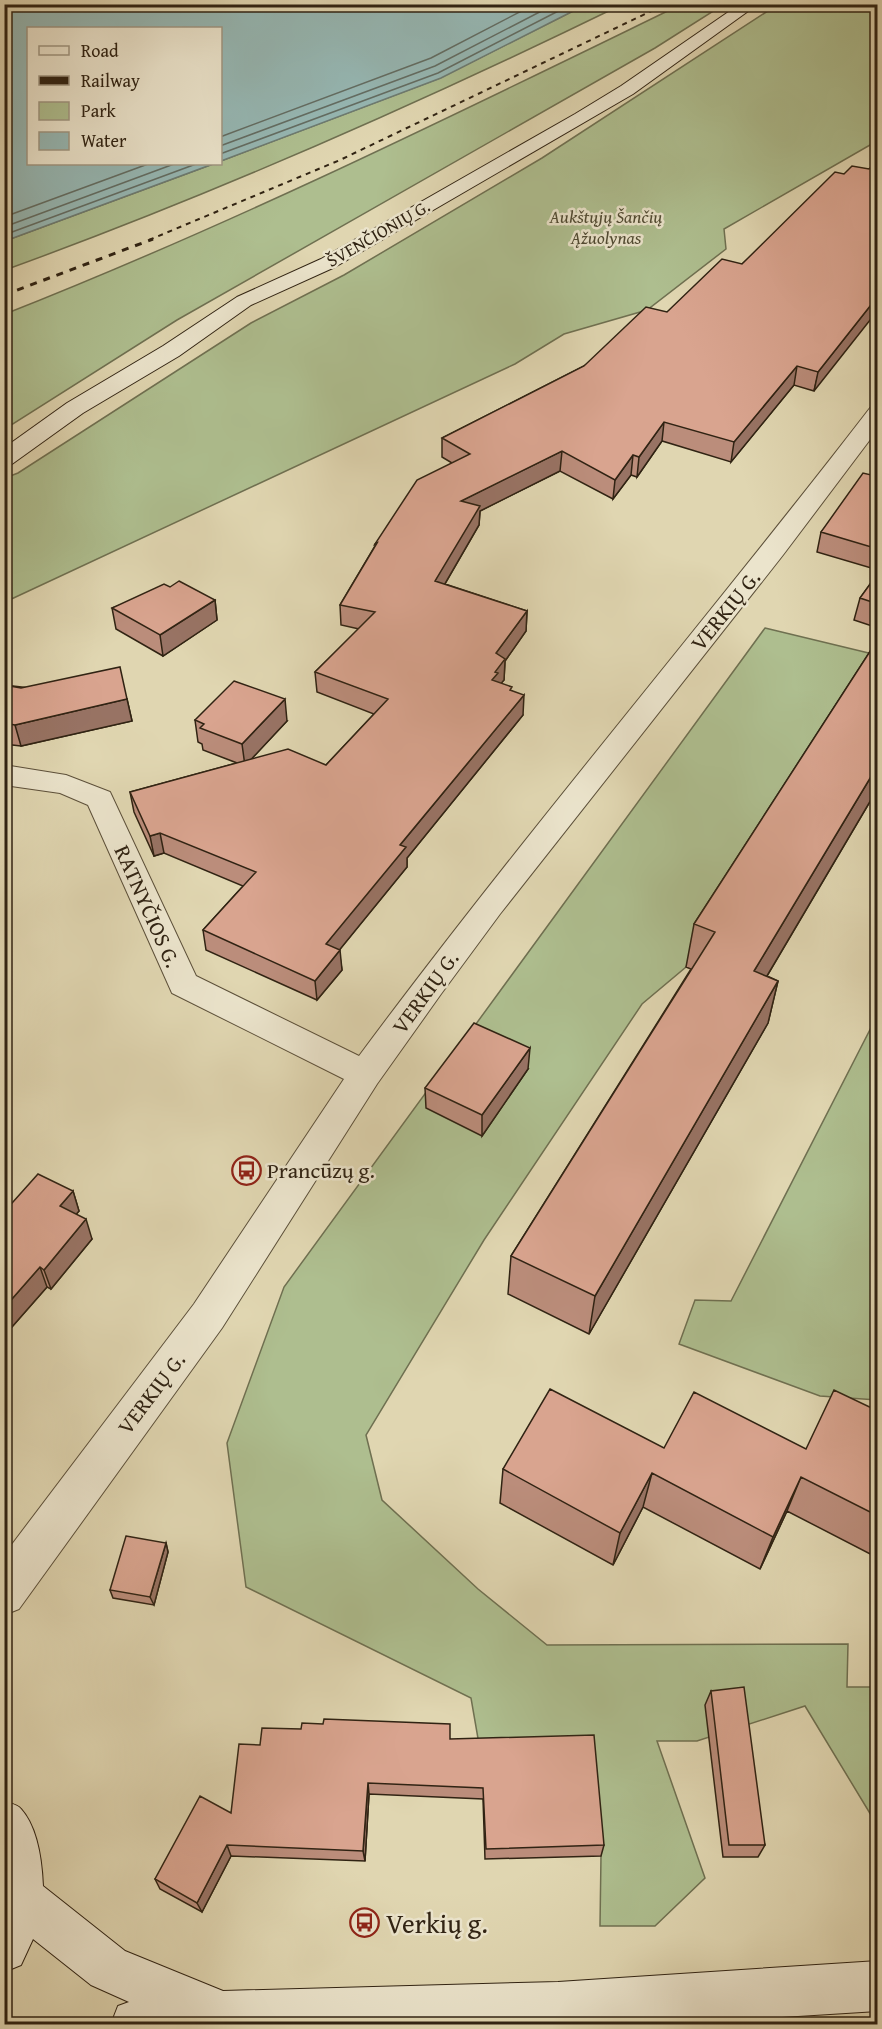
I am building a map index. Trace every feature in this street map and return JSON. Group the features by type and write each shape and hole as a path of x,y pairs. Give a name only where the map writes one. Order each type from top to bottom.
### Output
{"street":[{"name":"ŠVENČIONIŲ G.","path":"4,459 75,408 171,351 244,301 327,263 581,118 627,90 751,4"},
{"name":"VERKIŲ G.","path":"4,1594 208,1316 365,1074 489,906 774,550 878,413"},
{"name":"RATNYČIOS G.","path":"4,775 61,782 81,788 100,799 183,984 365,1074"},
{"path":"4,1824 18,1861 19,1897 10,1937 4,1948"},
{"path":"19,1897 108,1968 225,2016"},
{"path":"136,2025 225,2016 558,2007 878,1986"}],"green space":[{"path":"682,4 723,5 655,48 177,320 5,429 5,314 262,205"},
{"path":"585,5 621,5 316,146 162,210 5,270 5,241 210,165 222,165 222,161 440,78"},
{"name":"Aukštųjų Šančių Ąžuolynas","path":"777,5 877,5 877,141 724,229 726,249 647,310 564,334 515,364 5,602 5,478 18,473 251,323 344,275 542,158"},
{"path":"765,628 877,655 686,967 642,1004 484,1240 366,1435 382,1500 478,1589 547,1645 848,1644 847,1687 877,1687 877,1825 805,1706 697,1741 657,1741 705,1878 655,1926 600,1926 601,1856 480,1750 471,1698 246,1587 227,1443 284,1287"},
{"path":"877,1016 877,1400 820,1396 679,1344 695,1300 731,1301"}],"water":[{"path":"5,4 585,4 441,78 222,161 222,27 27,27 27,165 210,165 5,241"}],"building":[{"path":"878,160 878,296 818,372 797,366 734,442 664,422 639,457 633,455 615,480 562,451 461,501 480,506 435,581 527,611 496,653 505,659 492,680 512,687 510,690 524,695 400,845 406,847 326,944 340,950 315,981 203,930 256,872 160,833 150,836 130,792 288,749 326,765 388,699 315,672 375,612 340,605 377,543 375,544 417,480 470,454 442,438 584,366 646,307 667,312 722,259 742,264 835,172 844,174 852,166 869,169"},
{"path":"877,466 878,549 821,532 863,473 871,475"},
{"path":"878,573 878,604 860,598"},
{"path":"179,581 215,600 160,635 112,608 164,584 170,587"},
{"path":"878,639 878,765 754,971 778,981 595,1296 511,1256 715,932 694,924"},
{"path":"120,667 127,699 15,725 4,723 4,685 21,688"},
{"path":"234,681 285,699 242,744 200,728 204,724 195,720"},
{"path":"474,1023 530,1048 482,1115 425,1088"},
{"path":"38,1174 73,1191 60,1206 86,1219 44,1270 40,1267 4,1308 4,1212"},
{"path":"550,1389 664,1448 694,1392 806,1449 834,1390 878,1411 878,1516 801,1477 773,1537 652,1473 620,1533 503,1469"},
{"path":"126,1536 166,1543 150,1597 110,1590"},
{"path":"744,1687 765,1845 729,1845 711,1691"},
{"path":"324,1719 450,1724 450,1739 594,1735 604,1845 486,1849 483,1788 368,1783 363,1851 227,1845 197,1903 155,1879 200,1796 231,1813 239,1744 260,1745 262,1728 301,1729 302,1723 323,1724"}],"railway":[{"path":"149,240 340,160 666,4"},
{"path":"4,295 153,239"}],"place":[{"name":"Prancūzų g.","path":"246,1170"},
{"name":"Verkių g.","path":"365,1923"}]}
